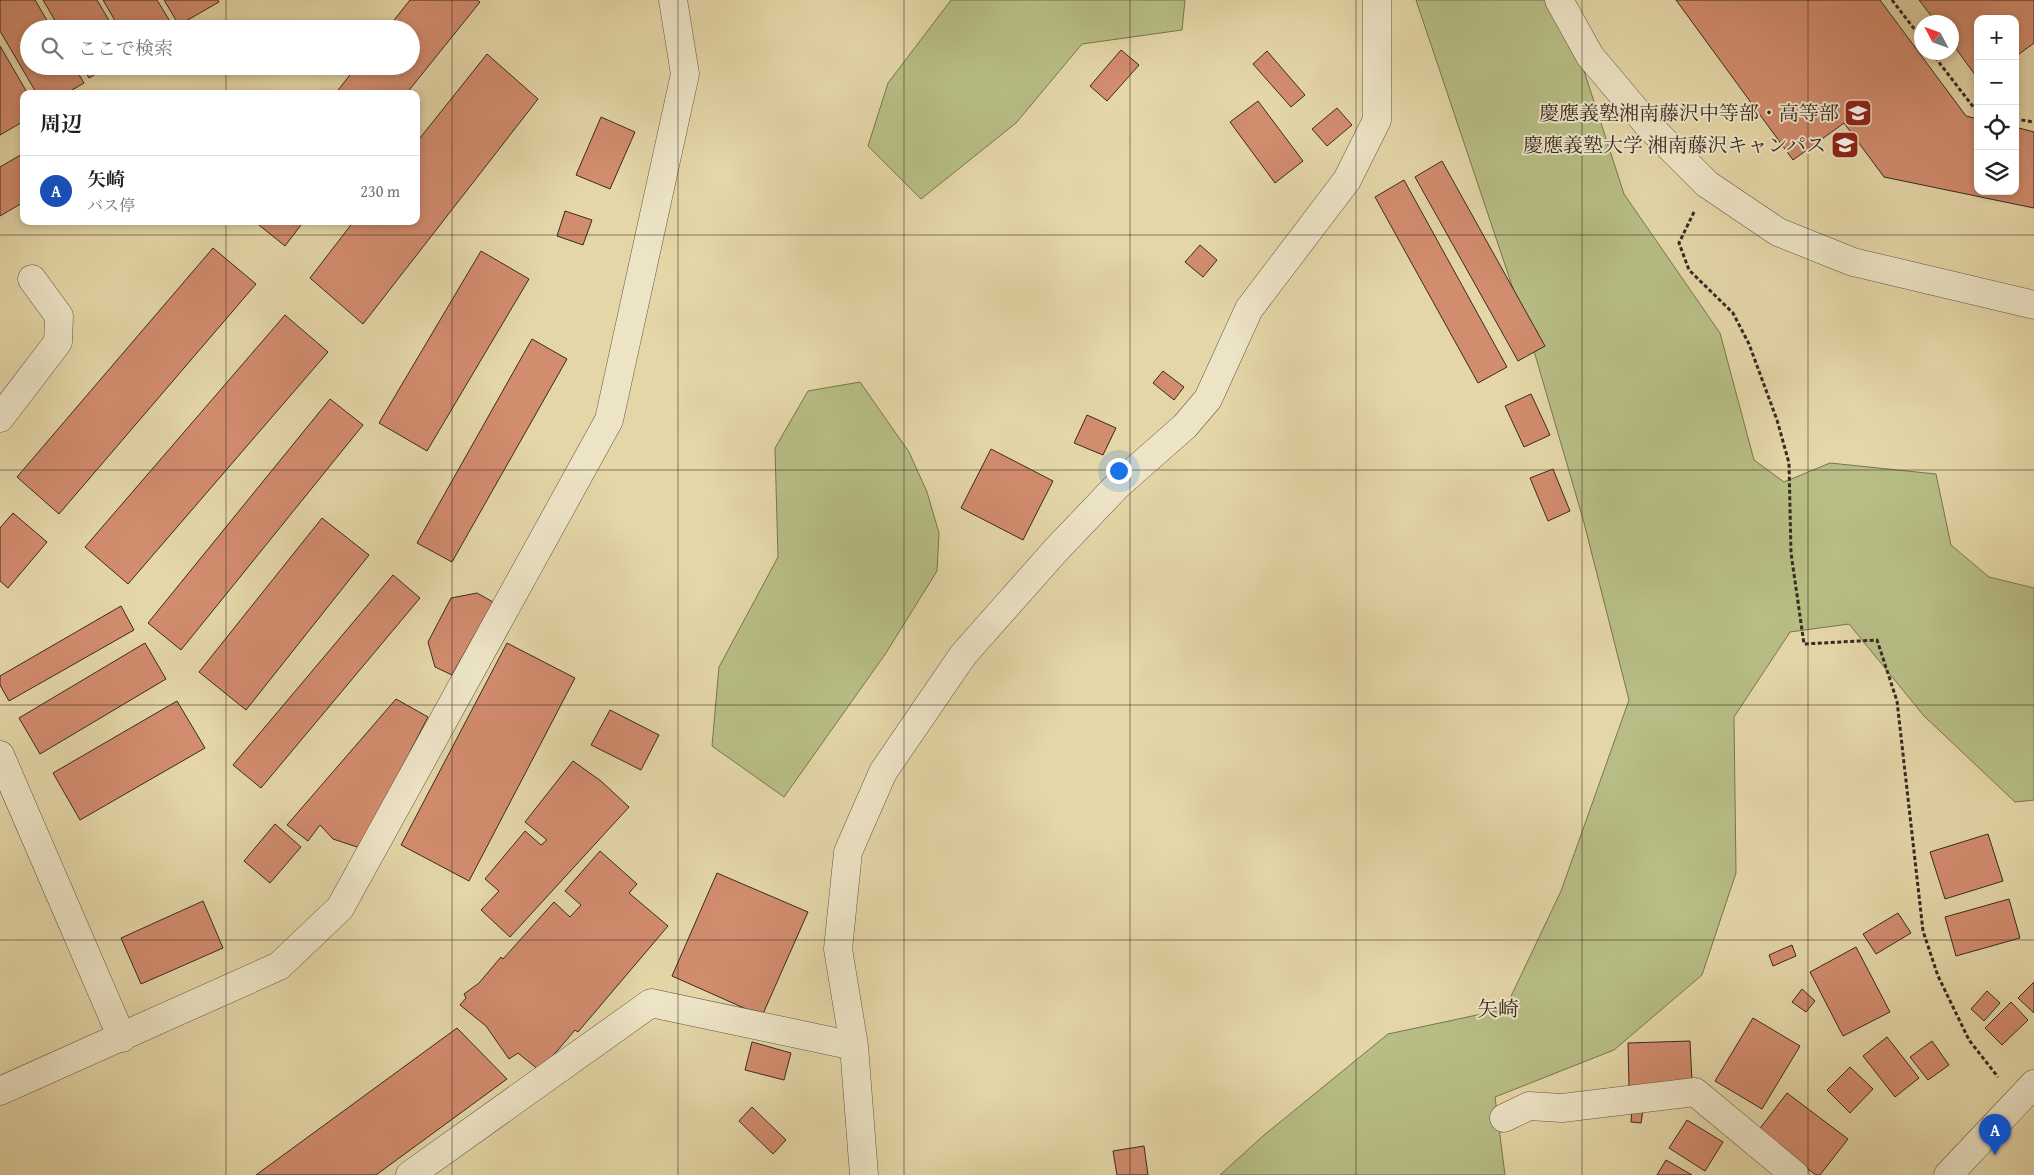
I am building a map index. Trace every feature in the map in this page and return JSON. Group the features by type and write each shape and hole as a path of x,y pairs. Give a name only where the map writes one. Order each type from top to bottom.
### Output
{"street":[{"path":"0,1091 122,1038 279,966 340,908 609,420 685,74 673,0"},
{"path":"861,1174 854,1046 838,949 848,852 882,772 964,655 1056,550 1117,486 1184,426 1208,399 1249,309 1347,180 1377,120 1377,0"},
{"path":"1558,0 1590,56 1648,126 1706,184 1778,232 1853,262 2034,305"},
{"path":"0,418 58,342 59,316 32,279"},
{"path":"0,755 122,1038"},
{"path":"410,1175 651,1003 854,1046"},
{"path":"1948,1175 2030,1089"},
{"path":"1504,1118 1528,1106 1562,1108 1696,1092 1795,1175"}],"path":[{"path":"1892,0 1914,29"},
{"path":"1937,60 1974,108"},
{"path":"2019,120 2034,122"},
{"path":"1706,184 1679,243 1689,270 1733,313 1749,344 1777,420 1789,463 1791,553 1804,644 1877,640 1897,701 1923,931 1938,976 1969,1040 2030,1089"}],"green space":[{"path":"951,0 1185,0 1182,30 1082,44 1016,123 921,199 868,146 888,83"},
{"path":"1416,0 1561,0 1624,194 1720,333 1754,460 1784,482 1830,463 1936,474 1951,545 1989,577 2034,588 2034,800 2015,802 1924,716 1849,624 1790,632 1734,717 1736,873 1702,975 1614,1050 1495,1097 1505,1175 1220,1175 1263,1136 1388,1034 1505,1009 1561,891 1629,700 1583,519 1534,351"},
{"path":"860,382 909,452 927,492 939,533 937,571 886,653 784,797 712,746 719,667 778,557 775,448 808,391"}],"building":[{"path":"0,0 35,0 47,20 20,20 20,65 0,31"},
{"path":"43,0 97,0 109,20 55,20"},
{"path":"103,0 157,0 169,20 115,20"},
{"path":"164,0 218,0 219,2 188,20 176,20"},
{"path":"410,0 477,0 480,2 409,90 338,90 350,75 420,75 420,20 394,20"},
{"name":"慶應義塾湘南藤沢中等部・高等部","path":"1676,0 1880,0 1914,46 1914,60 1924,60 1966,116 1974,118 1974,195 2019,195 2019,128 2034,132 2034,208 1884,177 1844,123 1793,160"},
{"path":"1919,0 2034,0 2034,43 2019,54 2019,15 1974,15 1974,73 1959,53 1959,15 1931,15"},
{"path":"0,46 26,90 20,90 20,123 0,135"},
{"path":"1121,50 1139,65 1107,101 1090,86"},
{"path":"1267,51 1305,95 1291,107 1253,64"},
{"path":"487,54 538,99 363,324 310,278 351,225 420,225 420,138"},
{"path":"26,75 79,75 84,83 72,90 35,90"},
{"path":"1258,101 1303,161 1275,183 1230,122"},
{"path":"1337,108 1352,125 1327,146 1312,129"},
{"path":"601,117 635,132 610,189 576,175"},
{"path":"20,155 20,204 0,216 0,167"},
{"path":"1442,161 1545,346 1518,361 1415,177"},
{"path":"1404,180 1507,367 1478,383 1375,197"},
{"path":"565,211 592,220 583,245 557,236"},
{"path":"259,225 301,225 285,246"},
{"path":"1200,245 1217,260 1203,277 1185,262"},
{"path":"213,248 256,284 59,514 17,477"},
{"path":"481,251 529,279 427,451 379,423"},
{"path":"285,315 328,352 128,584 85,547"},
{"path":"532,339 567,359 452,562 417,543"},
{"path":"1163,371 1184,387 1174,400 1153,383"},
{"path":"1531,394 1550,435 1524,447 1505,406"},
{"path":"330,399 363,425 181,650 148,623"},
{"path":"1087,415 1116,428 1103,455 1074,443"},
{"path":"991,449 1053,481 1023,540 961,508"},
{"path":"1553,469 1570,511 1548,521 1530,478"},
{"path":"13,513 47,542 8,588 0,581 0,528"},
{"path":"322,518 369,555 246,710 199,672"},
{"path":"393,575 420,598 261,788 233,765"},
{"path":"477,593 493,602 452,675 435,667 428,642 451,598"},
{"path":"121,606 134,630 9,701 0,685 0,676"},
{"path":"145,643 166,679 40,754 19,718"},
{"path":"507,643 575,678 469,881 401,845"},
{"path":"396,699 428,717 360,848 333,839 320,825 308,841 287,825"},
{"path":"177,701 205,748 80,820 53,773"},
{"path":"610,710 659,735 641,770 591,745"},
{"path":"573,761 601,781 629,807 510,937 481,910 499,891 485,879 525,831 541,845 547,840 525,822"},
{"path":"275,824 301,847 270,883 244,861"},
{"path":"1988,834 2003,881 1945,899 1930,852"},
{"path":"600,851 637,884 629,893 668,926 578,1032 575,1030 540,1071 518,1053 509,1059 486,1026 460,1005 466,998 464,994 479,983 501,957 503,959 554,902 570,917 581,905 565,891"},
{"path":"717,873 808,912 762,1016 672,976"},
{"path":"2009,899 2020,938 1956,956 1945,917"},
{"path":"203,901 223,948 141,984 121,938"},
{"path":"1898,913 1911,933 1876,954 1863,934"},
{"path":"1792,945 1796,956 1773,966 1769,955"},
{"path":"1856,947 1890,1012 1843,1036 1810,972"},
{"path":"2034,982 2034,1013 2018,998"},
{"path":"1802,989 1815,1001 1806,1012 1792,1002"},
{"path":"1987,991 2000,1003 1984,1021 1971,1009"},
{"path":"2011,1002 2028,1020 2002,1045 1985,1028"},
{"path":"1753,1018 1800,1046 1762,1109 1715,1081"},
{"path":"457,1028 507,1079 376,1175 256,1175"},
{"path":"1887,1037 1919,1078 1895,1097 1863,1056"},
{"path":"1690,1041 1692,1083 1629,1086 1628,1043"},
{"path":"1932,1041 1949,1065 1928,1080 1910,1057"},
{"path":"752,1042 791,1053 784,1080 745,1070"},
{"path":"1850,1067 1873,1089 1850,1113 1827,1090"},
{"path":"1787,1093 1848,1139 1820,1175 1816,1175 1758,1131"},
{"path":"752,1107 786,1140 773,1154 739,1121"},
{"path":"1632,1109 1643,1110 1641,1123 1631,1122"},
{"path":"1687,1120 1723,1142 1705,1171 1669,1148"},
{"path":"1144,1146 1148,1175 1117,1175 1113,1151"},
{"path":"1666,1160 1692,1175 1657,1175"}],"place":[{"name":"慶應義塾湘南藤沢中等部・高等部","path":"1858,113"},
{"name":"慶應義塾大学 湘南藤沢キャンパス","path":"1845,145"},
{"name":"矢崎","path":"1995,1155"}],"district":[{"name":"矢崎","path":"1498,1009"}]}
